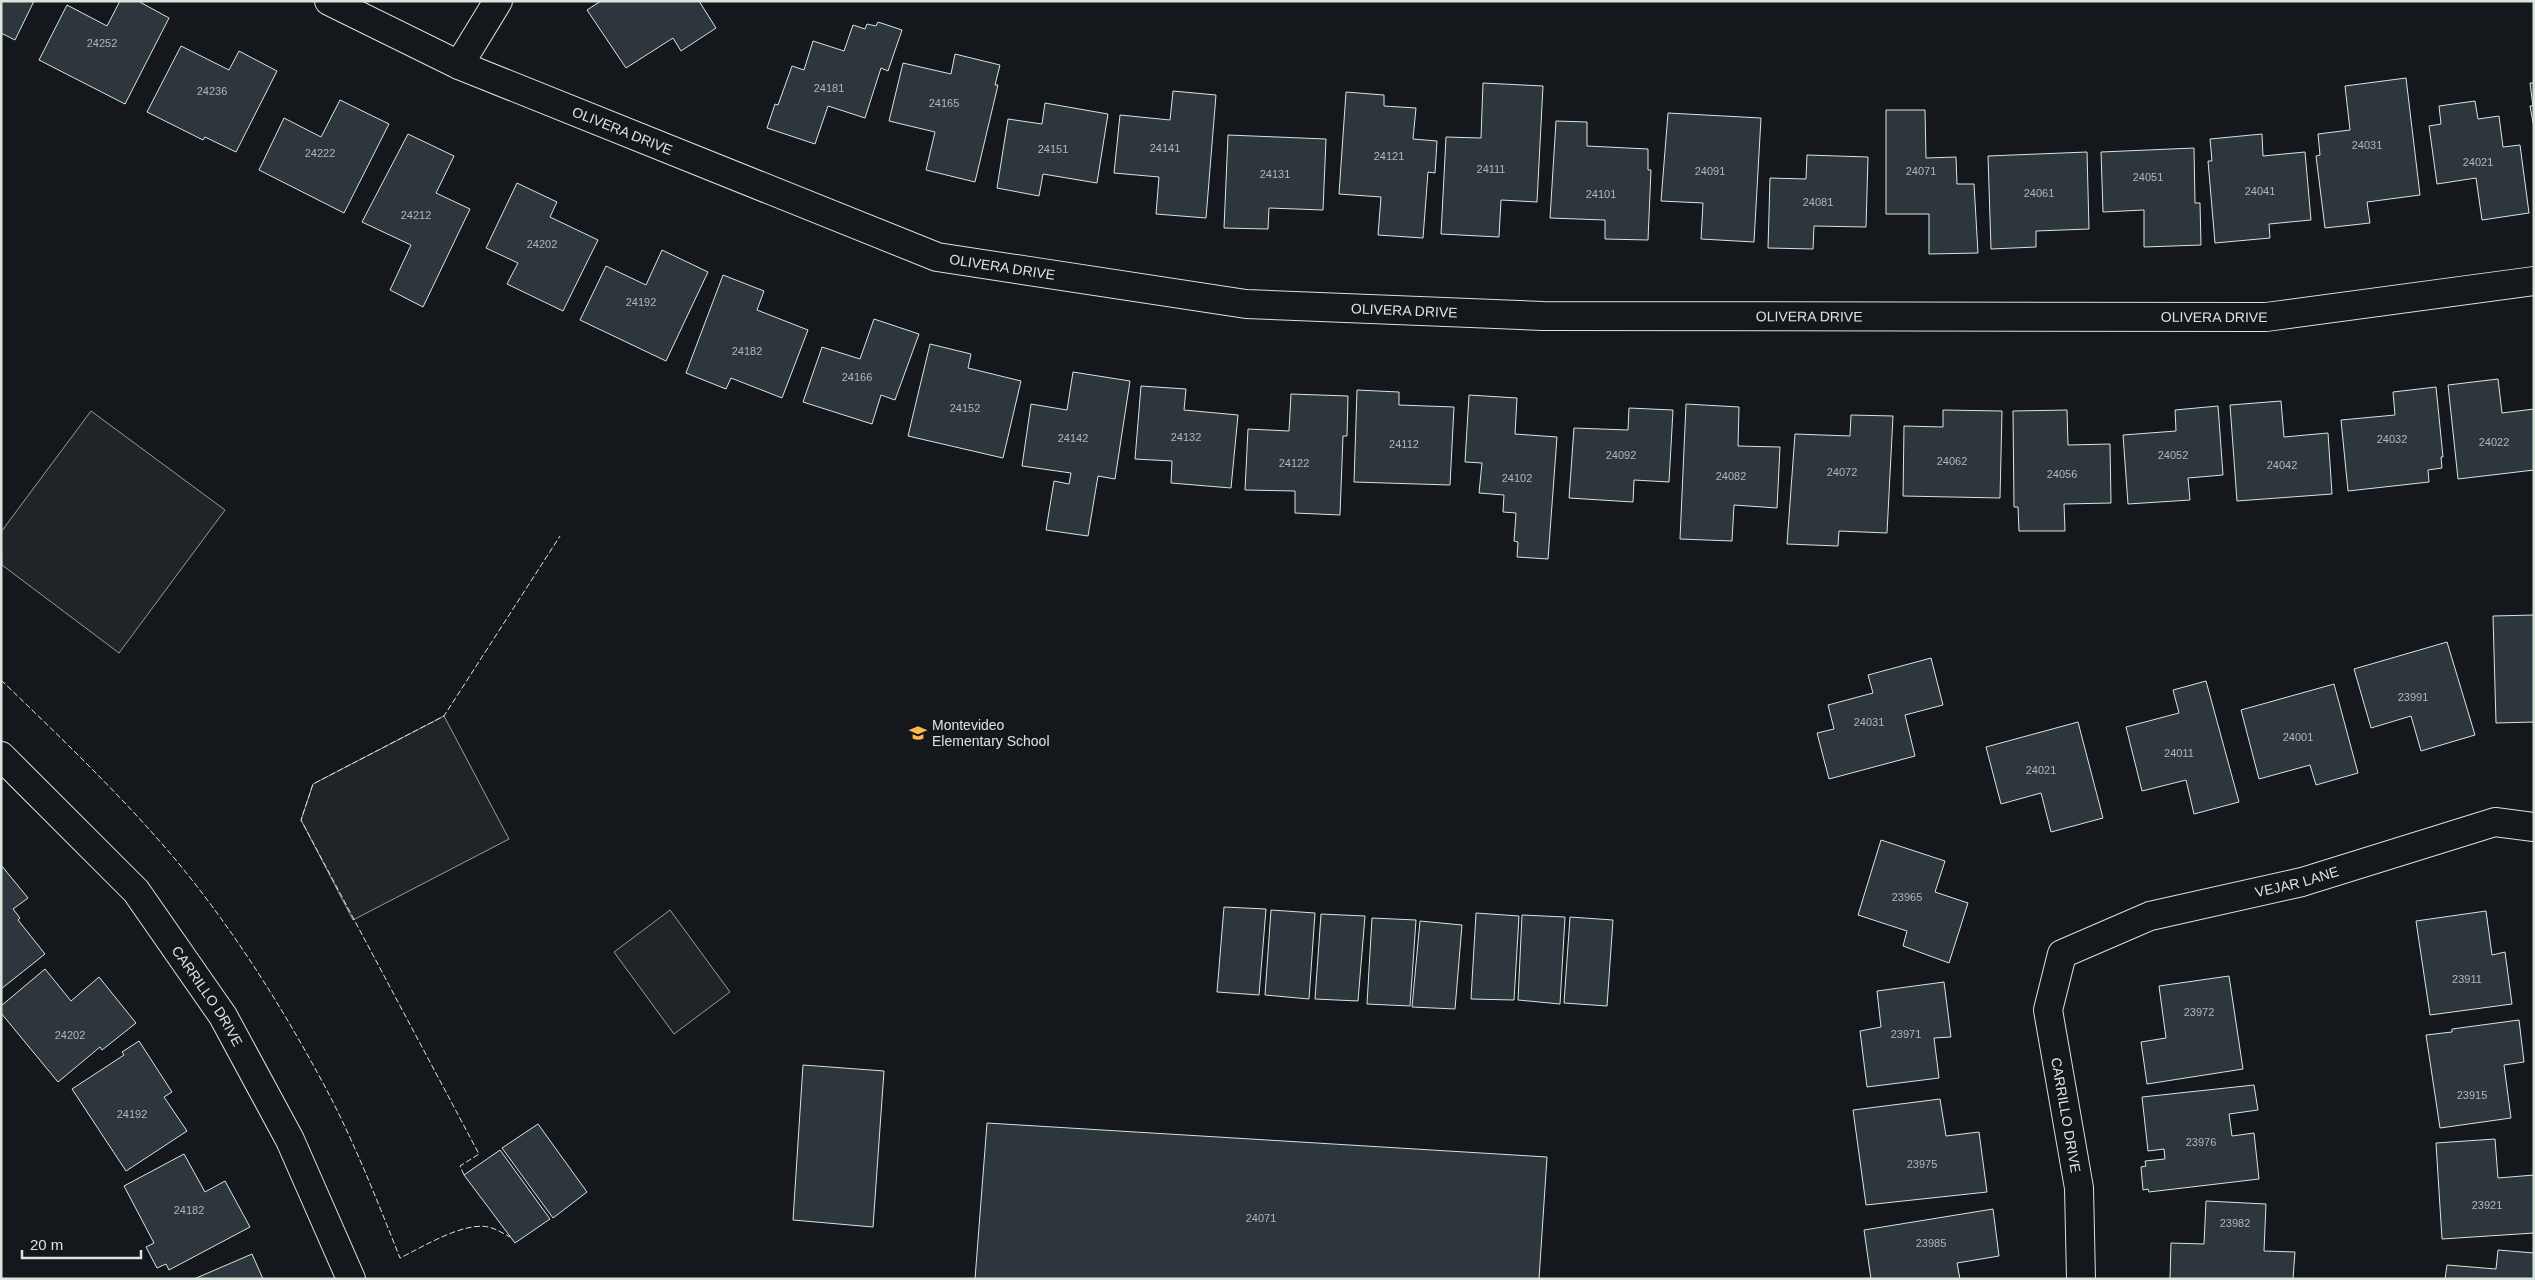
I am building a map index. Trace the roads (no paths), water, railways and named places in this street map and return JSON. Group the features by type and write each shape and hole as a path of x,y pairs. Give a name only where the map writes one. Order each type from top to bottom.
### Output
{"street":[{"name":"OLIVERA DRIVE","path":"329,1 459,65 937,257 1246,304 1543,316 2266,317 2534,281"},
{"path":"459,65 498,1"},
{"name":"CARRILLO DRIVE","path":"1,756 136,891 222,1016 290,1140 351,1279"},
{"name":"VEJAR LANE","path":"2062,954 2150,916 2302,882 2495,822 2534,827"},
{"name":"CARRILLO DRIVE","path":"2062,954 2048,1010 2079,1188 2080,1279"}],"place":[{"name":"Montevideo Elementary School","path":"918,733"}]}
